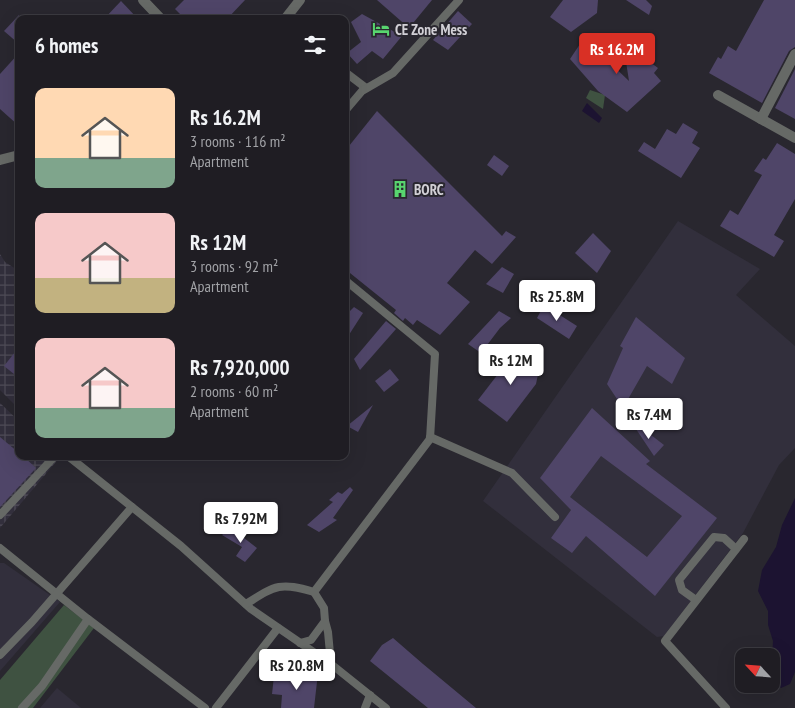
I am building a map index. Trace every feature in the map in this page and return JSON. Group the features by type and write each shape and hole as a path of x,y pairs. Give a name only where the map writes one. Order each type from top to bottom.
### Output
{"street":[{"path":"143,0 157,15"},
{"path":"288,15 300,0"},
{"path":"761,119 795,54"},
{"path":"718,96 795,138"},
{"path":"0,160 15,156"}],"lane":[{"path":"349,107 366,88 394,73 459,0"},
{"path":"349,75 366,88"},
{"path":"314,592 430,437 435,354 349,283"},
{"path":"430,437 512,473 555,517"},
{"path":"0,515 51,460"},
{"path":"73,460 132,507 246,604 331,664 386,708"},
{"path":"0,655 32,622 56,592 132,507"},
{"path":"696,600 682,590 679,580 714,537 724,538 736,549"},
{"path":"726,708 665,640 744,539"},
{"path":"0,548 88,620 205,708"},
{"path":"246,604 267,590 289,584 314,592 324,608 331,664"},
{"path":"22,708 42,686 88,620"},
{"path":"300,643 311,640 325,621"},
{"path":"216,708 278,628"},
{"path":"365,708 370,695"}],"shaded area":[{"path":"587,103 602,118 599,123 582,111"},
{"path":"678,221 760,269 736,295 795,346 795,448 779,465 743,533 664,636 657,637 483,501"},
{"path":"0,254 5,262 15,268 15,405 0,390"},
{"path":"0,403 15,417 15,460 58,460 0,528"},
{"path":"795,498 795,672 790,684 781,688 780,648 773,648 773,641 768,625 768,611 758,591 762,570 776,547 782,525"},
{"path":"0,563 4,563 60,602 0,671"},
{"path":"57,688 81,708 40,708"}],"green space":[{"path":"590,90 605,95 603,109 586,98"},
{"path":"64,605 94,628 33,708 0,708 0,680"}],"building":[{"path":"184,0 245,0 231,15 181,15 175,9"},
{"path":"377,0 432,0 409,28"},
{"path":"563,0 598,0 597,13 571,32 550,17"},
{"path":"626,0 646,0 652,6 649,15"},
{"path":"764,0 795,0 795,47 789,51 762,103 709,73 718,57 721,59 728,46 736,51"},
{"path":"121,1 134,15 108,15"},
{"path":"458,11 472,24 448,50 433,40"},
{"path":"362,14 402,36 383,59 372,51 357,64 349,55 349,51 361,42 351,22"},
{"path":"15,19 15,41 4,31"},
{"path":"584,38 629,81 623,42 658,68 654,73 661,81 627,112 598,91 570,59"},
{"path":"15,57 15,122 0,109 0,74"},
{"path":"795,69 795,119 775,108"},
{"name":"BORC","path":"377,111 502,236 506,231 516,237 492,264 475,250 447,283 470,302 440,335 417,320 413,325 405,318 403,321 394,313 396,310 349,272 349,146"},
{"path":"683,123 698,132 692,143 700,148 681,178 638,151 644,142 655,149 667,129 676,134"},
{"path":"777,143 795,154 795,199 774,235 784,241 774,257 720,226 730,210 738,215 762,175 754,171 763,158 766,160"},
{"path":"494,155 509,166 502,176 487,165"},
{"path":"593,233 611,251 597,273 575,253"},
{"path":"502,267 514,274 503,293 486,284"},
{"path":"544,305 577,326 569,339 537,318"},
{"path":"354,307 363,313 349,335 349,312"},
{"path":"499,311 511,318 500,328 481,353 468,344"},
{"path":"636,317 685,358 672,384 647,366 623,408 607,384 623,348 620,346"},
{"path":"386,321 396,329 360,370 354,359"},
{"path":"15,352 15,375 4,366"},
{"path":"512,356 529,356 540,365 536,384 507,422 478,400"},
{"path":"390,369 399,380 384,392 375,381"},
{"path":"373,405 358,432 349,427 349,424"},
{"path":"592,408 650,461 646,464 717,518 655,596 586,536 572,553 551,538 571,510 540,478","holes":["601,456 682,516 647,557 570,497"]},
{"path":"633,421 664,445 654,456 632,423"},
{"path":"0,437 15,450 15,460 27,460 36,468 0,507"},
{"path":"350,487 353,490 333,518 337,520 319,532 307,525 333,502 329,500 338,492 342,494"},
{"path":"230,527 257,548 245,562 236,556 242,547 222,535"},
{"path":"393,638 476,708 428,708 370,661 382,645"},
{"path":"306,671 318,673 314,708 281,708 282,695 272,694 274,676 305,680"}],"place":[{"name":"CE Zone Mess","path":"381,29"},
{"name":"BORC","path":"400,189"}]}
